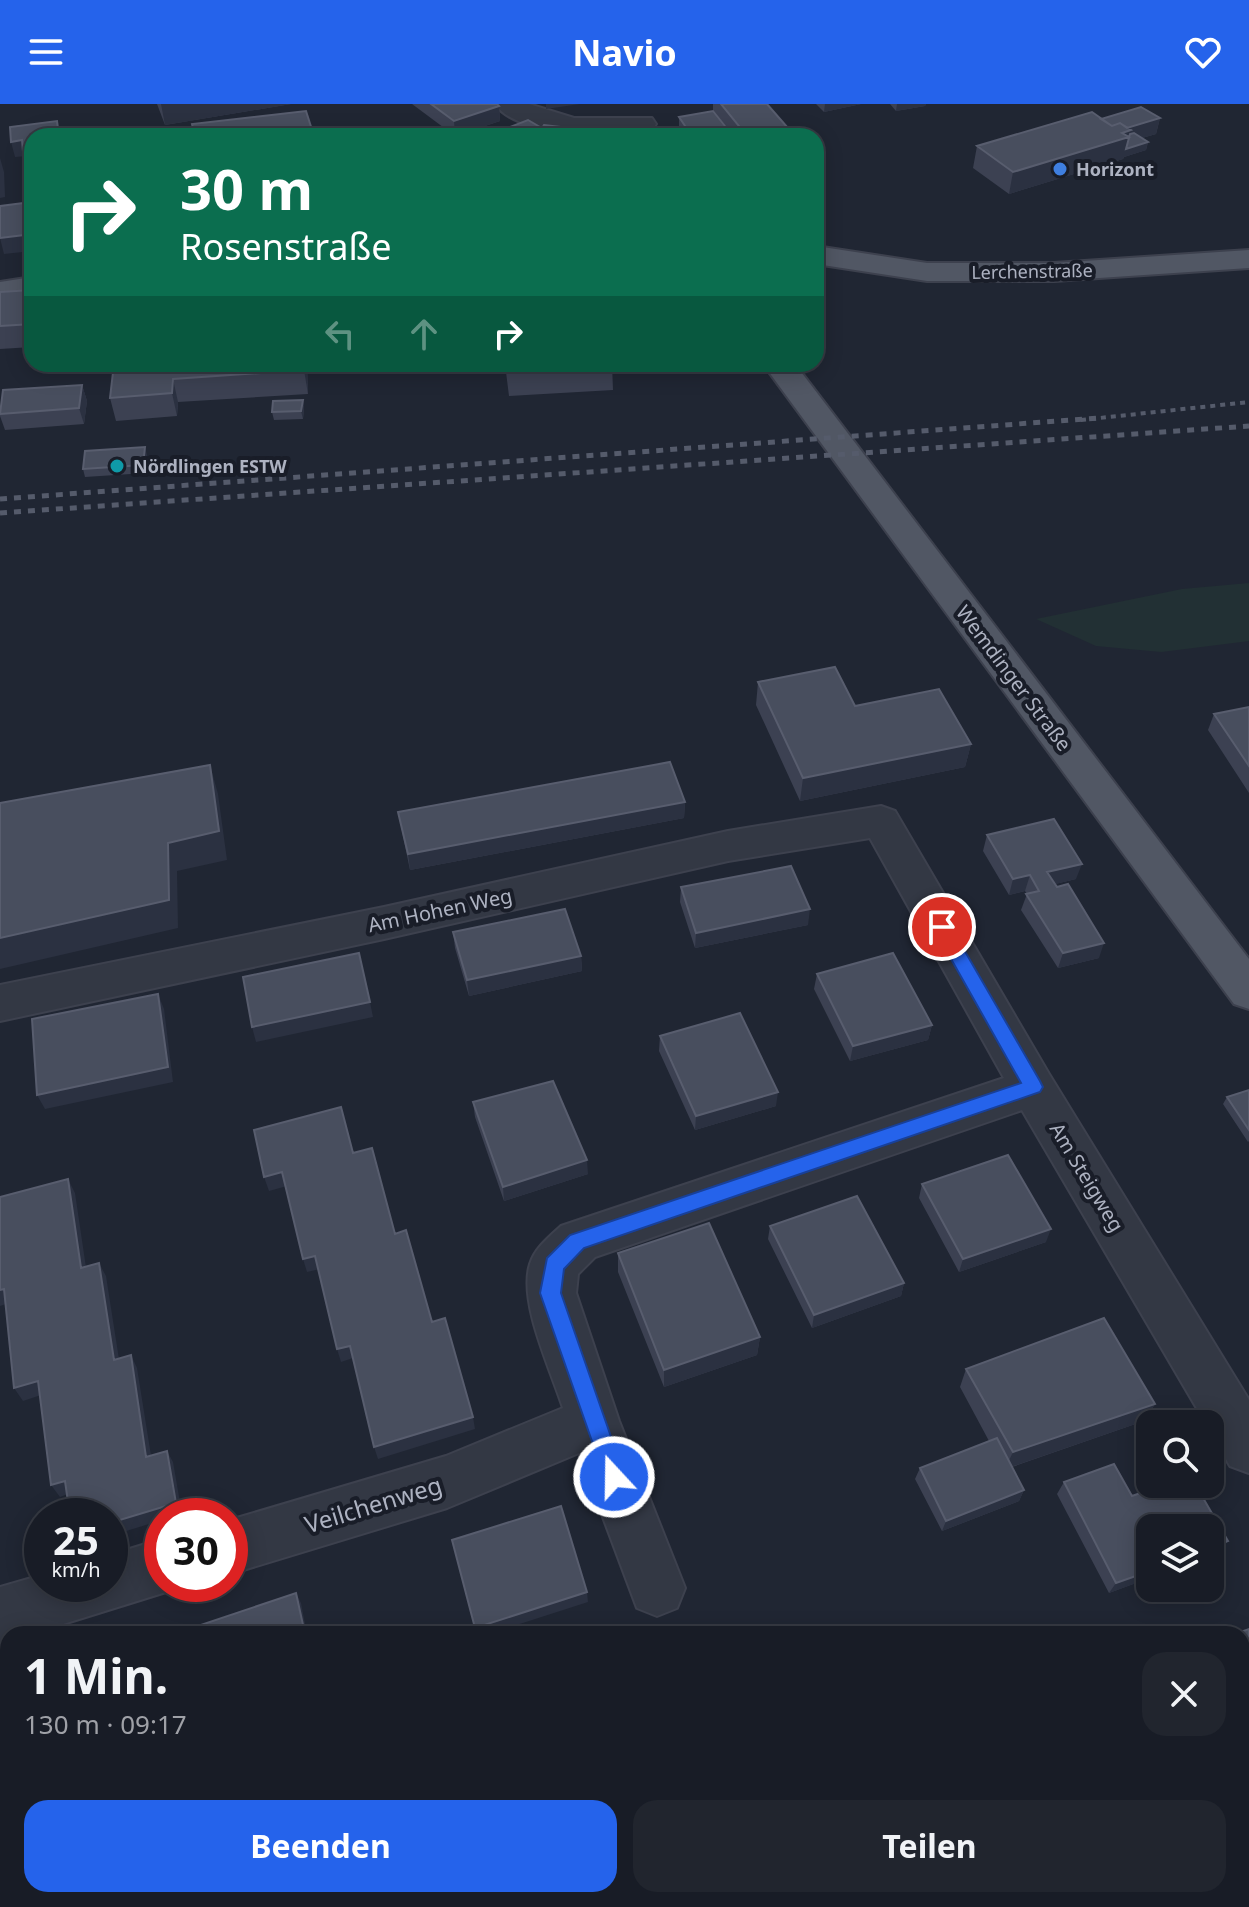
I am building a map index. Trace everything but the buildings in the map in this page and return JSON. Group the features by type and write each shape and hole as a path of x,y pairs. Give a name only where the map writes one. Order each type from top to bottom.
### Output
{"main road":[{"name":"Lerchenstraße","path":"824,256 903,270 1054,272 1249,259"},
{"path":"824,281 857,279 903,270"},
{"path":"0,291 24,287"},
{"name":"Wemdinger Straße","path":"785,372 1249,992"}],"street":[{"path":"508,104 529,115 566,127 638,115"},
{"name":"Am Hohen Weg","path":"0,1003 399,920 728,846 881,821"},
{"name":"Am Steigweg","path":"881,821 1033,1087 1249,1448"},
{"path":"657,1588 593,1421 551,1293 554,1265 578,1241 1033,1087"},
{"name":"Veilchenweg","path":"248,1542 447,1482 593,1421"},
{"path":"0,1615 44,1602"}],"shaded area":[{"path":"1249,583 1249,641 1161,652 1096,646 1036,619 1182,589"}],"railway":[{"path":"1081,420 1249,402"},
{"path":"0,499 1099,418"},
{"path":"0,513 1249,426"}],"place":[{"name":"Horizont","path":"1060,169"},
{"name":"Nördlingen ESTW","path":"117,466"}],"route":[{"path":"614,1477 551,1293 554,1265 578,1241 1033,1087 942,927"}]}
